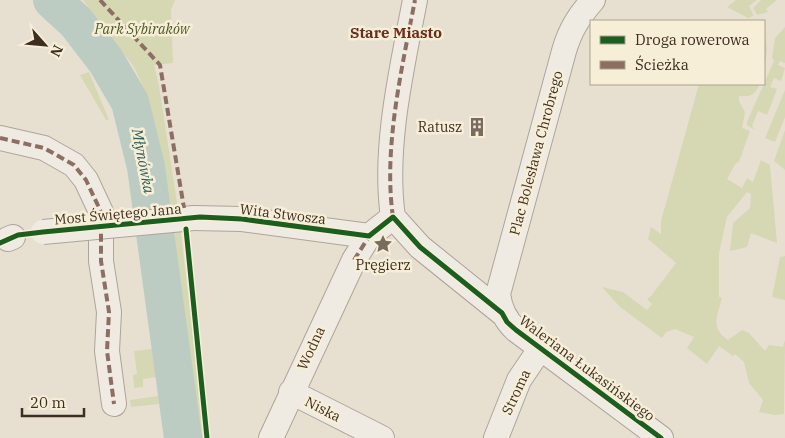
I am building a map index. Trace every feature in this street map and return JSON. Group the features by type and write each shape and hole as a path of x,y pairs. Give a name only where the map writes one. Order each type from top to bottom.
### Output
{"street":[{"path":"369,236 393,217 390,184 397,93 415,0"},
{"name":"Plac Bolesława Chrobrego","path":"502,313 498,294 564,50 579,16 593,0"},
{"path":"0,138 44,148 74,165 86,180 101,212 101,261 109,312 107,351 114,404"},
{"name":"Waleriana Łukasińskiego","path":"393,217 420,247 502,313 507,322 540,349 661,438"},
{"name":"Wita Stwosza","path":"194,218 242,219 369,236"},
{"name":"Most Świętego Jana","path":"43,232 194,218"},
{"name":"Wodna","path":"271,438 354,260 369,236"},
{"name":"Stroma","path":"496,438 519,380 540,349"},
{"name":"Niska","path":"291,392 382,438"}],"green space":[{"name":"Park Sybiraków","path":"83,0 175,0 171,10 173,63 154,65 178,209 205,438 198,438 160,152 141,82 134,67"},
{"path":"736,0 757,0 749,6 754,16 748,18 727,7"},
{"path":"761,0 777,0 766,9 768,12 757,15 753,8"},
{"path":"785,27 785,63 780,61 778,65 785,68 781,81 774,78 770,87 777,89 767,115 758,111 752,126 755,130 747,125 747,122 774,61 772,58 775,38"},
{"path":"765,36 767,49 765,64"},
{"path":"89,72 109,120 106,120 80,75"},
{"path":"699,85 759,85 752,94 739,96 739,101 745,112 742,128 750,131 739,162 736,163 727,179 742,188 747,178 753,182 761,160 770,165 777,243 751,233 747,247 730,251 733,223 750,208 751,194 747,192 727,217 719,253 719,297 722,298 716,321 719,331 728,340 742,330 749,333 765,351 769,345 783,347 785,340 784,414 775,415 759,412 763,400 749,383 744,362 735,354 733,356 719,346 707,364 687,348 694,337 675,329 666,332 662,338 620,307 602,287 623,292 647,310 652,304 647,299 676,263 648,239 651,227 661,234 661,221"},
{"path":"785,90 785,117 775,142 765,138"},
{"path":"785,130 785,170 774,161"},
{"path":"785,256 785,300 772,297 780,257"},
{"path":"152,349 156,377 143,379 143,387 134,388 133,375 137,374 134,351"},
{"path":"158,396 159,404 131,407 130,400"}],"waterway":[{"name":"Młynówka","path":"52,0 76,22 106,61 130,102 146,167 183,438"}],"marked path":[{"path":"100,0 160,65 184,208"},
{"path":"393,217 390,164 392,136 395,108 415,0"},
{"path":"0,138 44,148 74,165 86,180 101,212 101,261 109,312 107,351 114,404"},
{"path":"354,260 370,235"}],"cycle path":[{"path":"0,243 18,235 200,217 242,219 369,236 393,217 420,247 502,313 507,322 516,330 661,438"},
{"path":"186,229 207,438"}],"place":[{"name":"Ratusz","path":"477,127"},
{"name":"Pręgierz","path":"383,244"}],"district":[{"name":"Stare Miasto","path":"396,33"}]}
